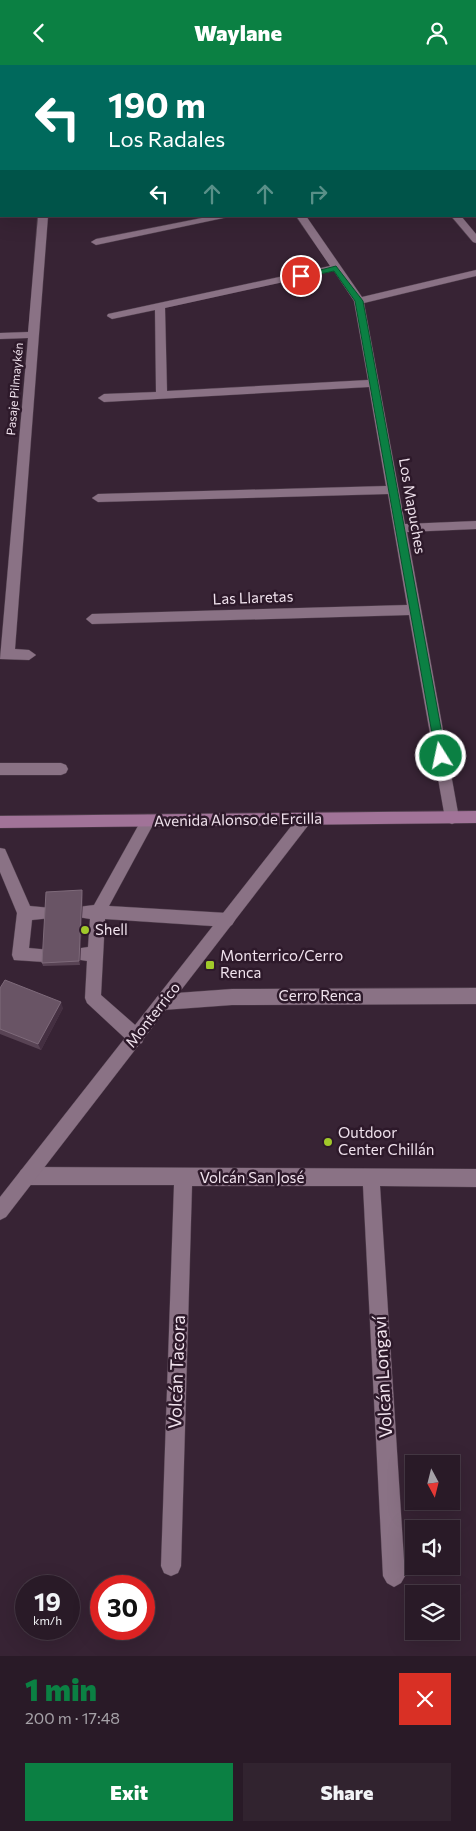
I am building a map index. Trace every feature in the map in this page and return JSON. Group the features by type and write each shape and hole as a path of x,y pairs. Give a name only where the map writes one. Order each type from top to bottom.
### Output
{"main road":[{"name":"Avenida Alonso de Ercilla","path":"0,822 476,817"}],"street":[{"name":"Pasaje Pilmaykén","path":"4,654 34,335 43,217"},
{"path":"96,242 223,217"},
{"name":"Los Mapuches","path":"302,217 359,301 452,818"},
{"path":"457,217 476,240"},
{"path":"112,316 336,268"},
{"path":"359,301 476,273"},
{"path":"160,307 162,396"},
{"path":"0,336 34,335"},
{"path":"104,398 374,383"},
{"path":"98,498 393,490"},
{"path":"400,528 476,525"},
{"name":"Las Llaretas","path":"92,619 415,609"},
{"path":"4,654 29,655"},
{"path":"0,769 61,769"},
{"name":"Monterrico","path":"0,1211 305,819"},
{"path":"136,1037 93,998 88,954 90,912 148,821"},
{"path":"0,854 24,913 20,955 44,955"},
{"path":"90,912 227,920"},
{"path":"24,913 46,913"},
{"name":"Cerro Renca","path":"163,1002 232,997 476,996"},
{"name":"Volcán San José","path":"27,1176 476,1179"},
{"name":"Volcán Tacora","path":"171,1566 183,1177"},
{"name":"Volcán Longaví","path":"371,1178 394,1576"}],"building":[{"path":"82,890 79,961 42,963 46,892"},
{"path":"5,980 61,1002 38,1044 0,1029 0,988"}],"place":[{"name":"Shell","path":"85,930"},
{"name":"Monterrico/Cerro Renca","path":"210,965"},
{"name":"Outdoor Center Chillán","path":"328,1142"}],"route":[{"path":"301,276 336,268 359,301 441,756"}]}
